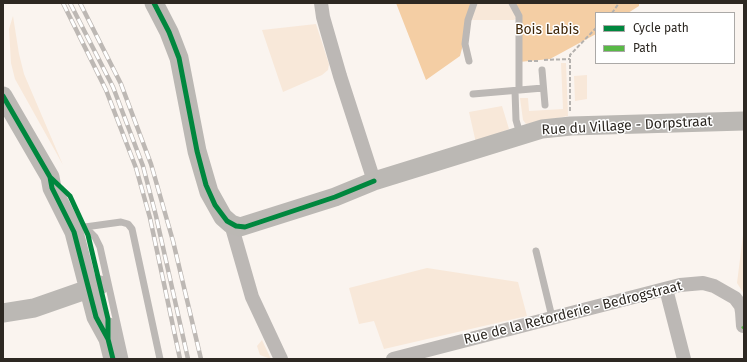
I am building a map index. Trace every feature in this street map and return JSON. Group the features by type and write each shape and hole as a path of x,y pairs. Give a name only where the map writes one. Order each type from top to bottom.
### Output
{"street":[{"path":"154,3 167,27 179,58 197,151 206,185 219,212 231,224 252,297 281,359"},
{"path":"321,3 323,18 340,76 374,181"},
{"path":"3,96 50,177 70,196 78,227 99,285 96,317 108,340 113,359"},
{"name":"Rue du Village - Dorpstraat","path":"231,224 245,227 335,197 374,181 520,134 542,129 571,126 744,121"},
{"name":"Rue de la Retorderie - Bedrogstraat","path":"399,358 686,284 708,284 730,294 738,302 743,312 743,326"},
{"path":"3,313 34,308 99,285"},
{"path":"666,289 684,359"}],"lane":[{"path":"469,61 465,44 468,20 474,3"},
{"path":"512,3 519,16 516,115 520,134"},
{"path":"542,70 545,105"},
{"path":"473,94 543,88"},
{"path":"78,227 119,222 128,224 132,229 160,359"},
{"path":"536,251 552,318"},
{"path":"99,285 125,359"}],"path":[{"path":"613,12 619,3"},
{"path":"571,126 570,55 595,29"}],"shaded area":[{"path":"474,3 512,3 519,16 514,20 468,20"},
{"path":"13,16 24,74 63,165 15,79 11,63 9,29"},
{"path":"316,24 329,64 328,70 322,75 283,92 262,30"},
{"path":"561,63 566,63 568,116 526,124 523,120 520,98 528,98 529,111 563,109"},
{"path":"587,75 587,99 575,101 574,76"},
{"path":"502,106 509,129 476,143 469,112"},
{"path":"744,235 744,294 737,283"},
{"path":"427,268 518,282 527,316 384,349 374,321 359,324 349,288"},
{"path":"262,340 271,359 260,355 257,346"}],"green space":[{"path":"396,3 474,3 460,56 426,80"},
{"name":"Bois Labis","path":"512,3 639,3 639,6 630,12 595,12 595,35 550,59 519,62 519,16"}],"railway":[{"path":"63,3 106,90 136,168 150,218 180,359"},
{"path":"70,3 113,87 143,166 156,216 188,359"},
{"path":"80,3 121,84 151,164 173,241 201,359"}],"cycle path":[{"path":"154,3 169,32 179,58 197,151 206,185 215,205 227,221 236,226 245,227 335,197 374,181"},
{"path":"3,96 50,177 52,188 74,232 96,317 108,339"},
{"path":"50,177 70,196 88,235 108,319 108,339 113,359"}]}
